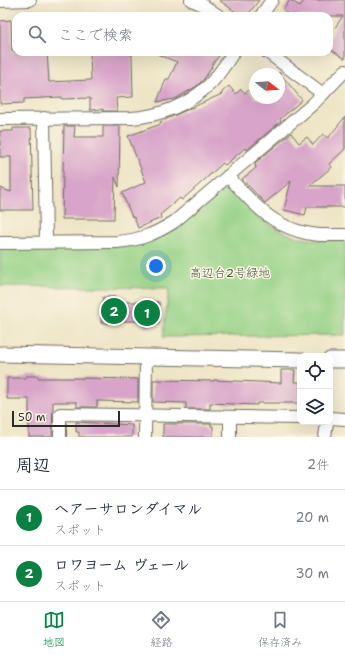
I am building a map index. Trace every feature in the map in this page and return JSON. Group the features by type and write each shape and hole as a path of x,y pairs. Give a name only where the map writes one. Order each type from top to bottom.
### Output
{"street":[{"path":"0,1 30,0"},
{"path":"191,0 201,4 213,12"},
{"path":"263,12 272,0"},
{"path":"0,119 131,118 161,114 186,102 210,84 231,56"},
{"path":"272,56 323,94"},
{"path":"0,243 117,242 146,237 160,231 174,222 323,94 345,71"},
{"path":"44,118 46,242"},
{"path":"228,176 255,206 265,215 278,223 306,233 320,235 345,234"},
{"path":"0,354 297,360"},
{"path":"145,437 146,357"},
{"path":"333,360 345,360"},
{"path":"60,437 60,414 297,418"},
{"path":"230,417 230,437"},
{"path":"333,418 345,419"},
{"path":"325,437 327,425"}],"green space":[{"name":"高辺台2号緑地","path":"226,185 260,218 280,230 291,235 307,239 345,241 345,335 163,337 169,288 0,286 0,246 134,246 162,235"}],"building":[{"path":"219,0 259,0 250,12 236,12"},
{"path":"290,0 300,6 305,0 345,0 345,59 333,51 333,31 343,16 333,16 333,12 286,12 283,10"},
{"path":"11,20 12,56 47,56 49,82 91,80 90,56 132,56 133,97 116,98 117,111 103,111 103,109 90,110 90,98 62,99 62,97 24,99 24,103 0,104 0,21"},
{"path":"162,56 219,56 204,79 197,86 175,99 157,102 166,79 169,79 177,62"},
{"path":"285,79 302,100 280,119 281,121 247,150 245,148 225,165 223,163 182,200 180,198 160,215 161,218 138,228 122,193 146,182 128,136 161,124 160,122 222,94 222,92 229,86 236,94 241,89 245,93 249,90 249,104 285,104"},
{"path":"345,117 345,149 329,164 332,167 309,186 345,186 345,207 307,207 305,215 284,210 291,181 265,203 242,179 256,168 255,163 291,133 299,143 307,137 313,145 323,134 328,138"},
{"path":"64,126 75,126 74,137 103,137 103,126 120,126 119,187 115,177 114,219 62,219"},
{"path":"13,128 31,128 33,210 0,210 0,188 11,192 11,157 0,157 0,131 13,131"},
{"path":"103,297 115,297 115,300 127,302 159,302 159,324 153,324 146,327 138,321 113,321 113,323 101,323"},
{"path":"281,370 295,370 294,382 297,382 297,403 257,403 257,405 210,403 210,409 186,409 186,403 153,402 153,380 214,380 281,383"},
{"path":"26,376 38,376 38,378 138,379 138,402 97,401 97,407 77,407 77,402 53,402 52,437 29,437 29,399 7,399 7,378 26,378"},
{"path":"76,422 132,425 132,437 79,437 79,432 76,432"},
{"path":"163,424 211,424 211,426 213,426 213,437 163,437"}],"place":[{"name":"ロワヨーム ヴェール","path":"114,311"},
{"name":"ヘアーサロンダイマル","path":"147,313"}]}
